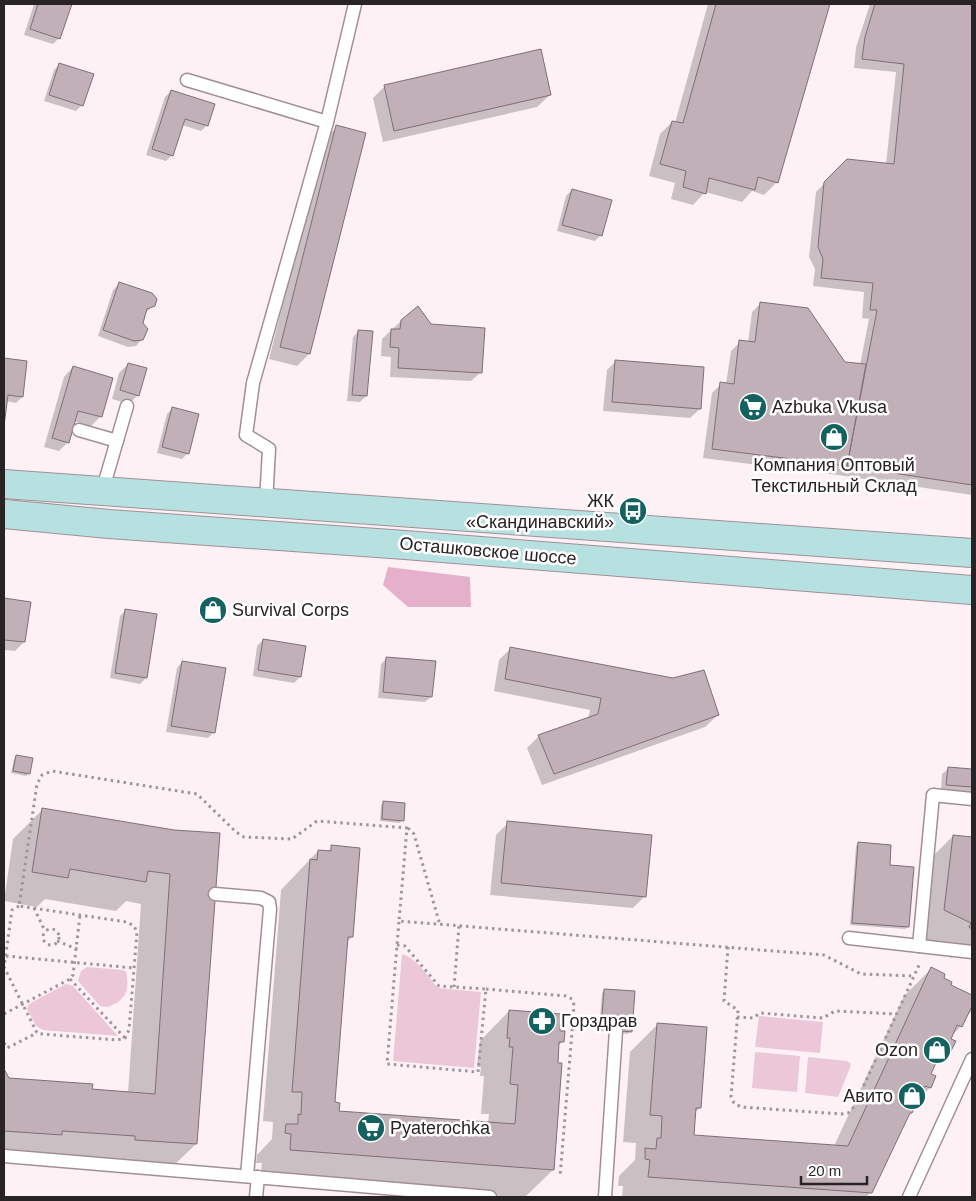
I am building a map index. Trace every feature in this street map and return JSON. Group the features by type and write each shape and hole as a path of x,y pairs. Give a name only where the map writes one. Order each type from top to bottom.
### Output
{"main road":[{"name":"Осташковское шоссе","path":"4,484 972,553"},
{"name":"Осташковское шоссе","path":"4,514 109,524 435,547 972,590"}],"lane":[{"path":"266,503 268,449 246,435 252,383 327,122 355,4"},
{"path":"187,80 327,122"},
{"path":"102,492 127,406"},
{"path":"79,430 117,441"},
{"path":"923,946 933,795 972,799"},
{"path":"215,894 261,898 269,902 270,909 252,1177 256,1197"},
{"path":"849,938 972,952"},
{"path":"605,1197 616,1030"},
{"path":"909,1197 972,1059"},
{"path":"4,1156 490,1197"}],"path":[{"path":"18,906 37,784 42,775 52,772 197,794 236,832 244,836 292,839 317,821 407,828 414,834 440,925"},
{"path":"407,828 387,1064 478,1072 486,989"},
{"path":"18,906 127,922 134,926 137,932 129,1030 125,1038 117,1040 37,1032 4,967 6,939 12,910 18,906"},
{"path":"34,908 46,931"},
{"path":"4,1014 70,979 76,963 80,915"},
{"path":"399,921 824,955 861,974 914,976"},
{"path":"454,987 459,926"},
{"path":"53,929 58,933 59,939 56,944 50,945 45,943 43,934 46,931 53,929"},
{"path":"57,941 77,950"},
{"path":"397,945 405,946 438,986 566,996 572,999 574,1005 573,1020 560,1177"},
{"path":"728,947 724,1000 738,1010 731,1097 734,1103 741,1107 841,1114 848,1113 854,1107 914,976 923,946"},
{"path":"6,956 134,968"},
{"path":"70,979 125,1038"},
{"path":"737,1016 753,1018 760,1013 823,1018 835,1011 896,1014"},
{"path":"4,1043 7,1048 37,1032"}],"shaded area":[{"path":"388,567 470,577 471,607 408,607 383,585"},
{"path":"402,954 418,964 438,988 481,992 474,1068 393,1061"},
{"path":"87,967 123,970 126,972 127,990 122,998 108,1007 100,1006 78,981 81,971"},
{"path":"66,984 73,986 118,1036 43,1030 36,1026 27,1009 29,1004"},
{"path":"759,1016 823,1022 820,1053 755,1047"},
{"path":"755,1052 800,1056 797,1092 752,1088"},
{"path":"808,1057 847,1061 851,1064 838,1097 805,1093"}],"building":[{"path":"38,4 72,4 60,39 30,29"},
{"path":"716,4 830,4 778,183 758,177 755,190 709,178 706,194 683,187 686,171 660,164 672,121 683,123"},
{"path":"875,4 972,4 972,485 847,466 877,310 870,310 873,283 821,278 823,259 818,247 824,182 847,159 894,164 904,64 862,59 865,37"},
{"path":"541,49 551,95 394,131 384,85"},
{"path":"59,63 94,74 83,106 49,95"},
{"path":"171,90 215,104 208,126 185,119 173,156 152,149"},
{"path":"336,125 366,133 310,354 280,347"},
{"path":"572,189 612,200 602,236 562,225"},
{"path":"119,282 152,293 157,299 155,306 147,309 143,323 148,329 143,340 134,341 103,330"},
{"path":"760,302 808,308 845,362 866,364 847,466 712,449 720,382 734,384 739,340 755,342"},
{"path":"418,306 431,324 485,328 482,373 398,368 399,348 390,347 391,329 400,329 401,320"},
{"path":"358,330 373,331 367,396 352,395"},
{"path":"4,358 27,361 23,397 8,395 4,426"},
{"path":"615,360 704,367 701,409 612,402"},
{"path":"128,363 147,368 139,396 120,390"},
{"path":"73,366 113,378 102,417 78,411 69,443 52,438"},
{"path":"172,407 199,414 189,454 162,447"},
{"path":"4,598 31,602 25,642 4,640"},
{"path":"125,609 157,614 147,678 115,673"},
{"path":"263,639 306,646 301,677 258,670"},
{"path":"510,647 673,678 704,670 719,715 554,774 538,735 598,714 601,698 505,679"},
{"path":"386,657 436,661 432,697 383,692"},
{"path":"182,661 226,668 215,733 171,726"},
{"path":"16,755 33,758 30,774 13,771"},
{"path":"948,767 972,769 972,787 946,785"},
{"path":"383,801 405,803 404,821 382,819"},
{"path":"42,808 174,830 220,833 197,1144 135,1140 135,1136 62,1131 62,1135 4,1131 4,1069 9,1078 93,1084 92,1089 155,1094 170,874 148,871 146,882 70,869 68,878 32,872"},
{"path":"507,821 652,835 646,897 501,883"},
{"path":"953,835 972,837 972,929 969,927 971,923 944,910"},
{"path":"858,842 891,845 890,865 914,867 909,927 852,923"},
{"path":"331,845 360,848 353,937 348,937 335,1102 340,1103 339,1111 515,1124 518,1085 510,1084 513,1047 509,1047 510,1038 507,1038 509,1010 561,1014 560,1031 565,1031 564,1042 559,1042 558,1063 562,1063 554,1170 290,1150 291,1134 285,1133 286,1124 298,1124 298,1114 301,1115 302,1092 292,1092 310,859 317,860 318,850 331,851"},
{"path":"931,967 945,974 944,978 952,982 951,985 972,995 972,1008 962,1027 957,1025 951,1039 956,1041 951,1051 943,1047 931,1074 936,1076 931,1088 925,1086 872,1193 648,1177 650,1160 645,1159 645,1148 656,1149 657,1138 661,1138 662,1116 650,1115 657,1023 707,1027 701,1108 696,1108 694,1135 848,1146"},
{"path":"604,989 635,991 632,1032 601,1029"}],"place":[{"name":"Azbuka Vkusa","path":"753,407"},
{"name":"Компания Оптовый Текстильный Склад","path":"834,437"},
{"name":"ЖК «Скандинавский»","path":"633,511"},
{"name":"Survival Corps","path":"213,610"},
{"name":"Горздрав","path":"542,1021"},
{"name":"Ozon","path":"937,1050"},
{"name":"Авито","path":"912,1096"},
{"name":"Pyaterochka","path":"371,1128"}]}
